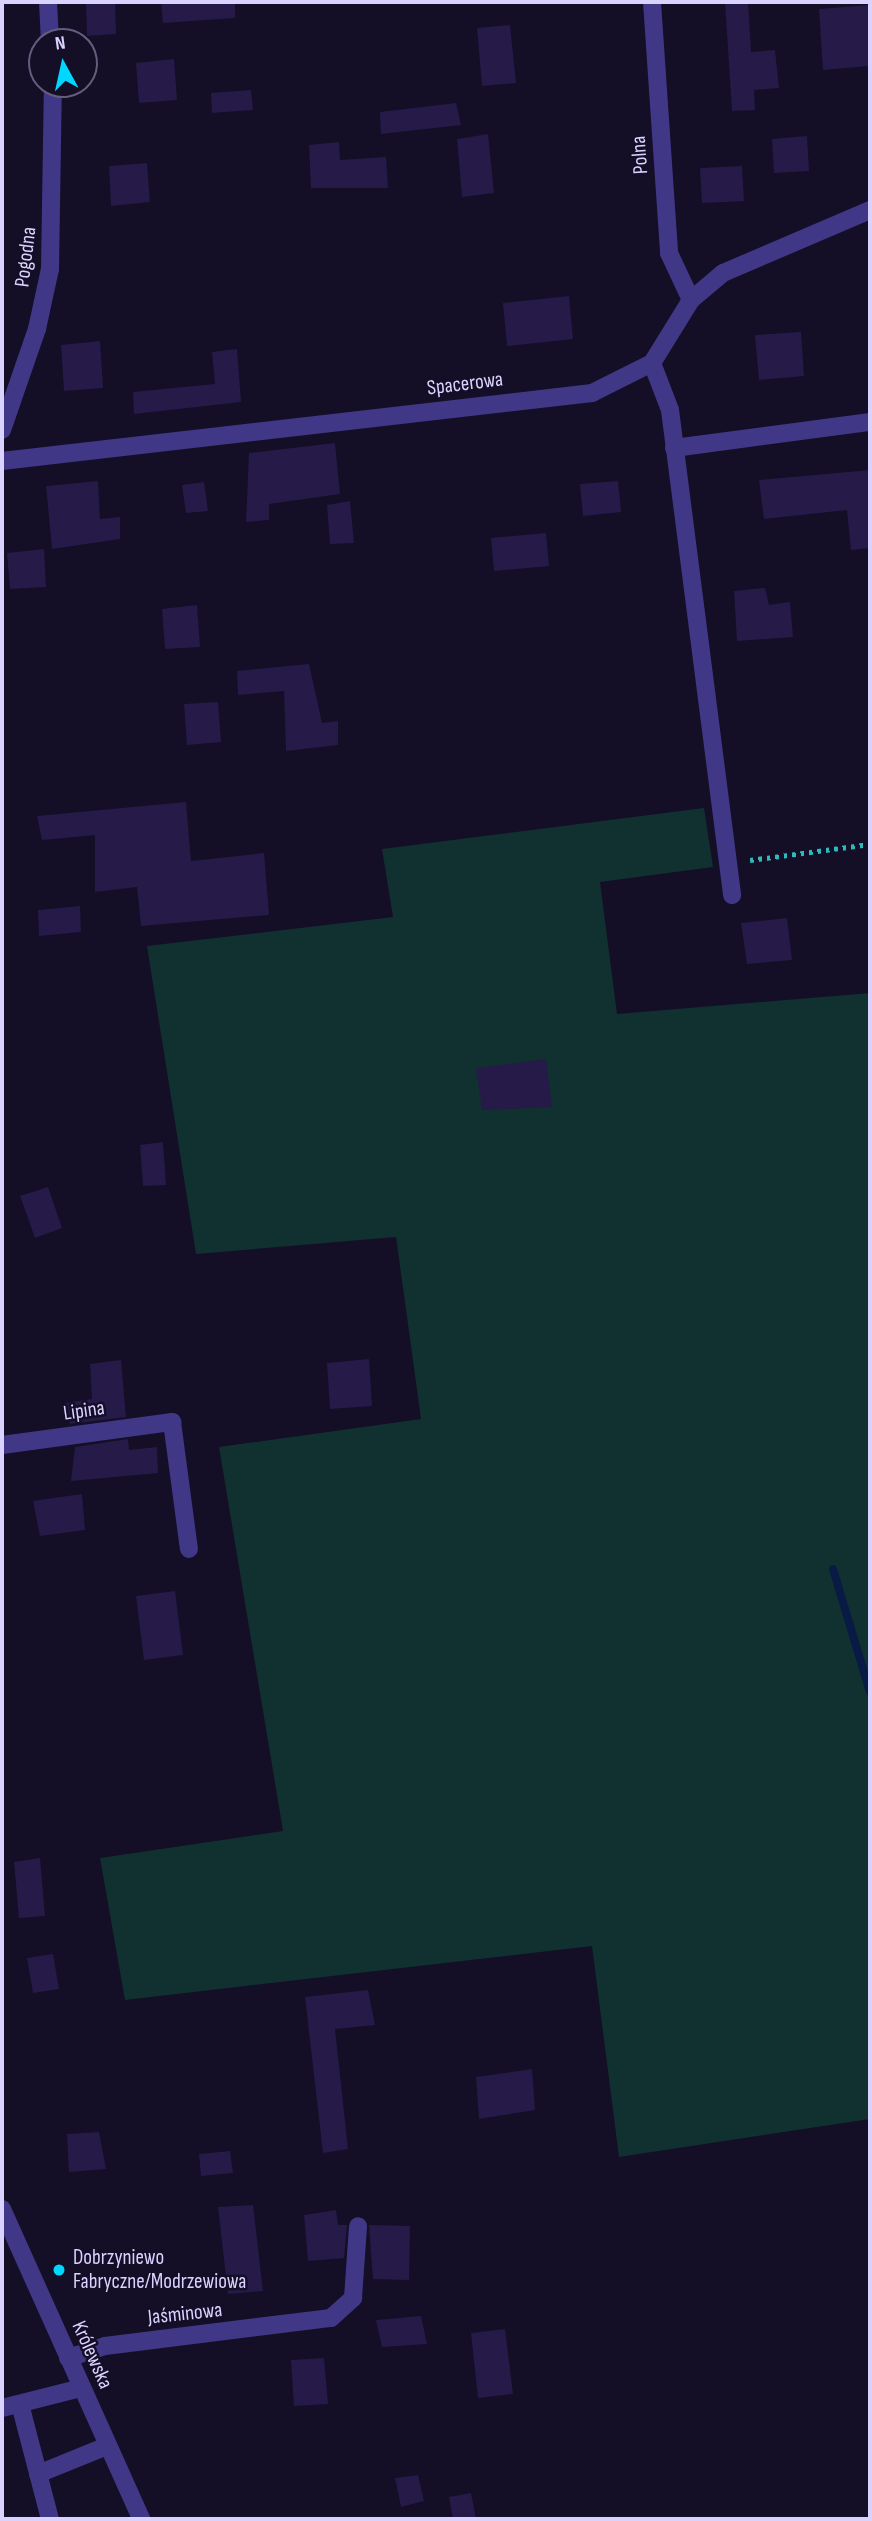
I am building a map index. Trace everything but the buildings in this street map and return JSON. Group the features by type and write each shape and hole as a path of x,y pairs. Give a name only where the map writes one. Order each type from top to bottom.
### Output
{"street":[{"path":"48,2 49,28"},
{"name":"Polna","path":"652,2 669,253 691,300"},
{"name":"Pogodna","path":"2,430 37,329 50,269 52,98"},
{"path":"733,895 670,410 652,363 691,300 723,273 870,211"},
{"name":"Spacerowa","path":"2,461 592,393 652,363"},
{"path":"674,448 870,422"},
{"name":"Lipina","path":"2,1445 172,1422 189,1549"},
{"name":"Królewska","path":"2,2209 141,2519"},
{"name":"Jaśminowa","path":"68,2358 105,2346 331,2318 353,2298 358,2226"},
{"path":"2,2407 81,2388"},
{"path":"20,2404 50,2519"},
{"path":"38,2474 107,2446"}],"path":[{"path":"728,863 870,844"}],"green space":[{"path":"704,808 713,867 600,882 617,1014 870,993 870,2119 619,2157 592,1946 125,2000 100,1858 283,1831 219,1447 421,1419 396,1237 196,1254 147,946 393,917 382,849"}],"waterway":[{"path":"833,1569 870,1692"}],"place":[{"name":"Dobrzyniewo Fabryczne/Modrzewiowa","path":"59,2270"}]}
